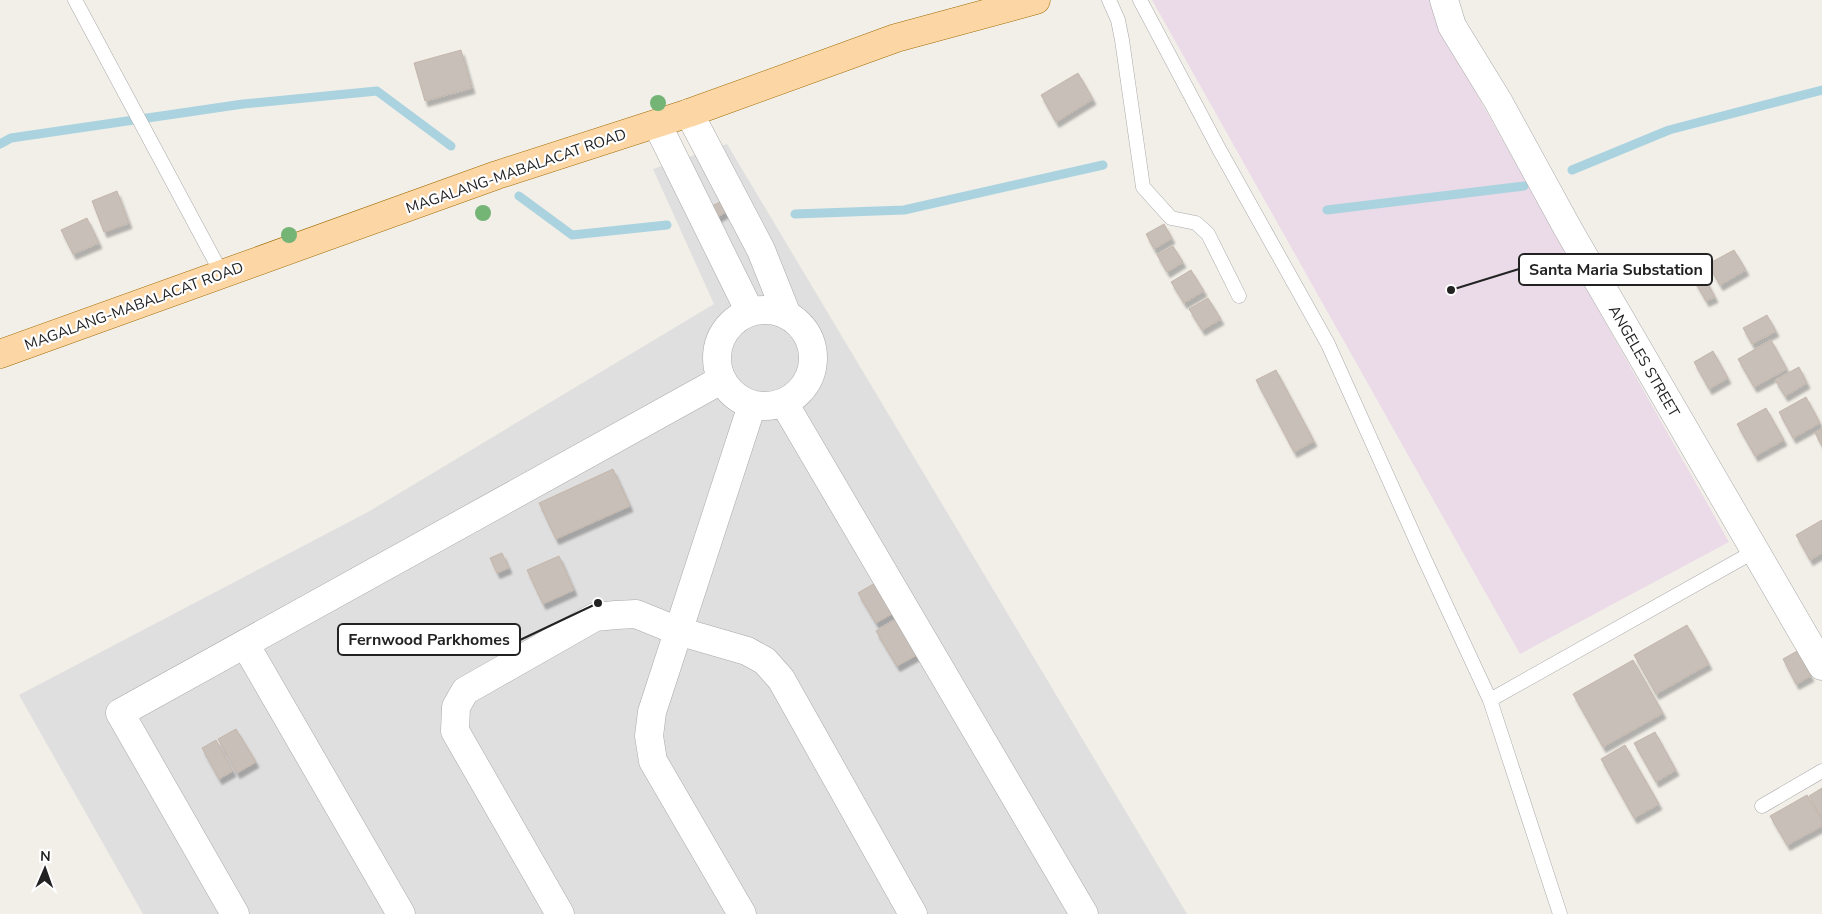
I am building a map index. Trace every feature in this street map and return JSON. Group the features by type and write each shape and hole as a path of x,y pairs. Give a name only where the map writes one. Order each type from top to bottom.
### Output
{"main road":[{"name":"MAGALANG-MABALACAT ROAD","path":"0,354 497,175 657,124 896,38 1036,0"}],"street":[{"name":"ANGELES STREET","path":"1444,0 1452,26 1498,101 1568,229 1822,666"},
{"path":"689,113 761,250 787,315"},
{"path":"657,124 750,312"},
{"path":"672,155 704,142"},
{"path":"775,311 787,315 800,324 809,337 813,352 812,368 807,382 798,394 784,403 768,407 752,405 739,400 721,380 716,364 717,347 723,332 735,320 750,312 775,311"},
{"path":"234,914 120,713 721,380"},
{"path":"784,403 1084,914"},
{"path":"742,914 653,762 649,736 652,712 752,405"},
{"path":"560,914 455,731 456,707 465,691 595,617 636,614 678,631 747,651 765,661 781,679 913,914"},
{"path":"245,644 401,914"}],"lane":[{"path":"75,0 222,274"},
{"path":"1109,0 1118,20 1122,40 1143,187 1171,218 1196,223 1208,234 1239,296"},
{"path":"1140,0 1219,149 1328,344 1490,700 1560,914"},
{"path":"1490,700 1755,551"},
{"path":"1762,806 1822,771"}],"shaded area":[{"path":"1152,0 1434,0 1445,38 1729,542 1520,654"},
{"path":"727,144 1187,914 143,914 19,695 368,512 714,304 653,169"}],"building":[{"path":"461,50 472,88 425,101 414,63"},
{"path":"1078,73 1093,99 1056,122 1041,95"},
{"path":"117,191 129,223 104,232 92,201"},
{"path":"722,201 728,211 712,220 706,209"},
{"path":"87,218 99,243 73,254 61,230"},
{"path":"1164,224 1172,238 1154,249 1146,234"},
{"path":"1173,246 1183,262 1167,272 1157,255"},
{"path":"1734,250 1746,270 1720,285 1708,264"},
{"path":"1191,270 1204,291 1184,303 1171,282"},
{"path":"1703,274 1715,297 1706,301 1694,280"},
{"path":"1208,298 1221,319 1202,330 1189,309"},
{"path":"1767,315 1776,331 1752,344 1743,328"},
{"path":"1771,340 1787,369 1754,387 1738,359"},
{"path":"1713,351 1728,378 1709,389 1694,362"},
{"path":"1799,367 1807,383 1785,396 1775,380"},
{"path":"1276,370 1314,441 1294,452 1256,380"},
{"path":"1806,397 1820,423 1793,438 1779,412"},
{"path":"1766,408 1784,440 1755,456 1737,424"},
{"path":"1822,428 1822,446 1815,433"},
{"path":"613,469 630,506 556,539 539,503"},
{"path":"1822,520 1822,553 1810,560 1796,535"},
{"path":"502,553 509,568 497,573 490,558"},
{"path":"559,556 574,590 543,604 527,570"},
{"path":"885,577 904,607 876,623 858,593"},
{"path":"903,615 924,651 897,666 876,631"},
{"path":"1687,625 1709,664 1656,694 1634,655"},
{"path":"1797,651 1811,676 1796,684 1783,659"},
{"path":"1633,660 1663,713 1603,747 1573,694"},
{"path":"236,729 256,762 237,773 218,739"},
{"path":"1655,732 1676,770 1656,782 1634,743"},
{"path":"216,740 233,771 219,779 202,748"},
{"path":"1625,745 1659,804 1634,818 1601,759"},
{"path":"1822,788 1822,818 1809,796"},
{"path":"1807,795 1822,820 1822,826 1787,845 1770,816"}],"waterway":[{"path":"1572,170 1669,130 1822,90"},
{"path":"0,144 11,138 243,104 377,91 451,146"},
{"path":"795,214 904,210 1103,165"},
{"path":"1327,210 1524,186"},
{"path":"519,196 572,235 667,225"}],"place":[{"name":"Santa Maria Substation","path":"1451,290"},
{"name":"Fernwood Parkhomes","path":"598,603"}]}
